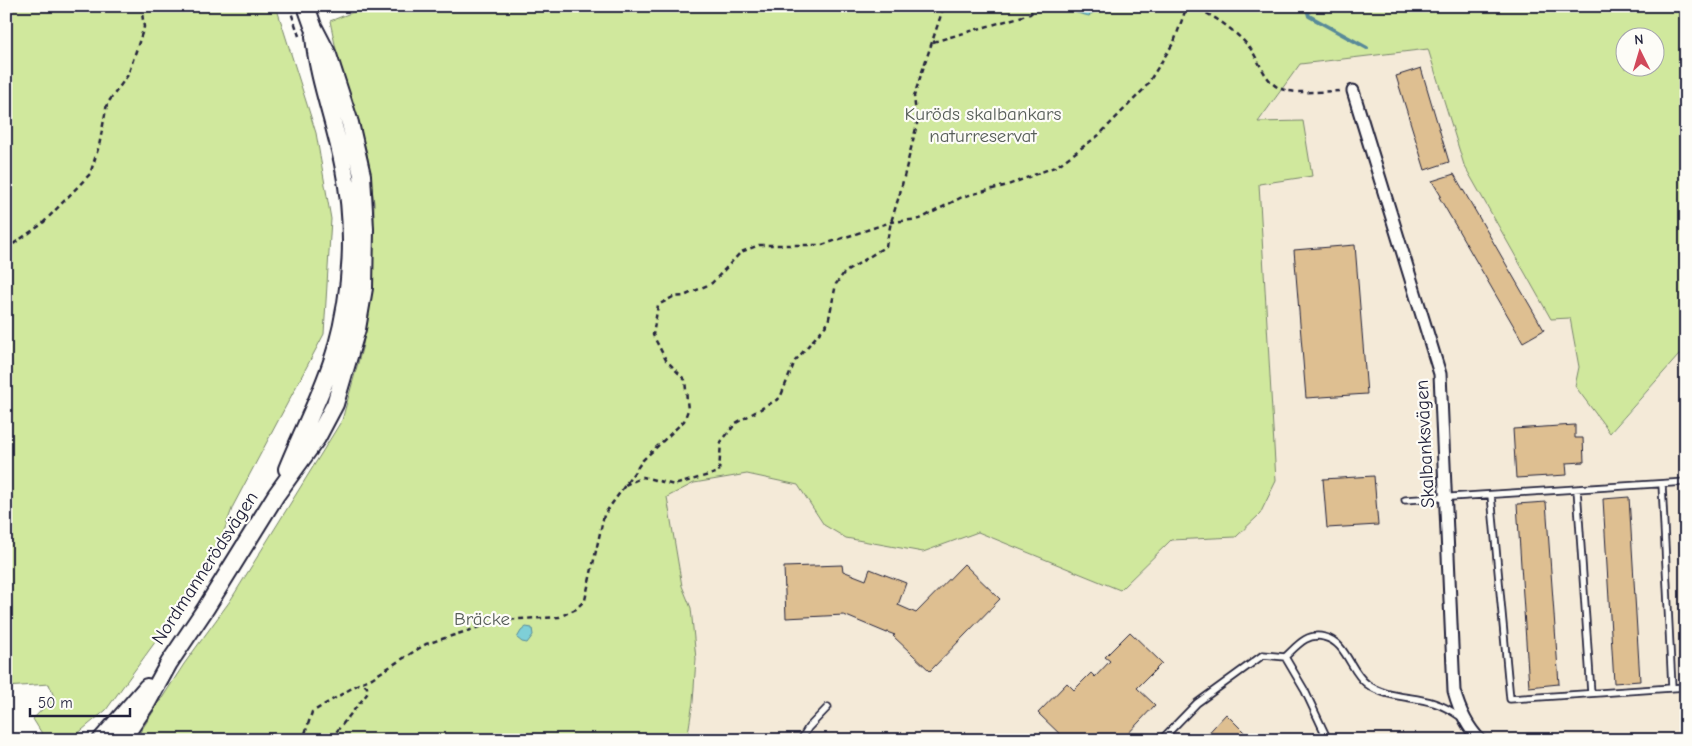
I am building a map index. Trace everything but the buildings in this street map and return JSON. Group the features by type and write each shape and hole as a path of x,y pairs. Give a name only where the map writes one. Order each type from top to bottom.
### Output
{"main road":[{"name":"Nordmannerödsvägen","path":"122,740 276,495 323,387 336,350 350,265 350,212 344,169 316,56 314,26 306,6"},
{"name":"Nordmannerödsvägen","path":"101,740 169,663"}],"street":[{"name":"Skalbanksvägen","path":"1353,91 1440,374 1454,691 1465,720 1480,740"}],"lane":[{"path":"1405,500 1686,482"},
{"path":"1662,484 1672,688"},
{"path":"1577,489 1591,693"},
{"path":"1491,495 1510,699 1686,687"},
{"path":"1161,740 1197,703 1263,655 1285,657 1304,639 1314,636 1324,636 1334,642 1344,651 1359,676 1374,689 1384,693 1435,703 1449,709 1465,720"},
{"path":"1285,657 1305,691 1328,740"},
{"path":"801,740 808,728 828,707"}],"path":[{"path":"6,249 42,224 90,174 99,146 107,104 128,75 144,27 141,6"},
{"path":"288,6 300,41"},
{"path":"624,486 643,477 674,485 719,472 720,442 736,423 780,398 795,361 828,323 836,284 844,273 886,246 890,222 900,193 917,124 914,96 944,6"},
{"path":"933,42 1030,14 1040,6"},
{"path":"300,740 304,737 312,712 372,678 426,644 502,620 559,617 576,609 585,600 604,515 643,460 684,421 688,410 685,380 666,360 652,335 658,305 673,297 684,296 712,283 741,252 759,245 822,245 890,222 920,220 962,197 1008,185 1057,166 1099,135 1144,88 1174,42 1189,6 1203,10 1218,19 1250,48 1264,72 1279,88 1292,91 1353,91"},
{"path":"333,740 337,731 367,694 366,687 362,682"}],"shaded area":[{"path":"1428,49 1464,165 1570,318 1579,367 1575,386 1611,433 1686,347 1686,740 687,740 693,702 696,659 691,608 682,586 667,496 694,483 747,474 798,485 824,525 923,552 978,532 1120,590 1171,540 1236,537 1259,183 1258,123 1300,64"}],"green space":[{"path":"6,6 276,6 316,133 331,219 324,334 233,506 213,562 106,710 76,735 60,740 46,740 33,719 54,697 49,684 6,687"},
{"path":"369,6 1686,6 1686,347 1610,433 1575,386 1579,367 1570,318 1551,319 1464,165 1428,49 1300,64 1258,122 1303,121 1312,176 1259,184 1276,481 1260,514 1236,537 1171,540 1120,590 978,532 923,552 846,538 824,525 798,485 747,474 694,483 667,497 682,586 691,608 696,659 693,702 687,740 135,740 184,664 230,601 342,420 363,345 373,279 374,203 367,153 337,54 330,21"}],"water":[{"path":"1067,6 1098,6 1089,16 1073,12"},
{"path":"526,627 532,628 533,635 527,643 517,638"}],"waterway":[{"path":"1306,6 1309,16 1367,48"}],"park label":[{"name":"Kuröds skalbankars naturreservat","path":"983,125"},
{"name":"Bräcke","path":"482,619"}]}
